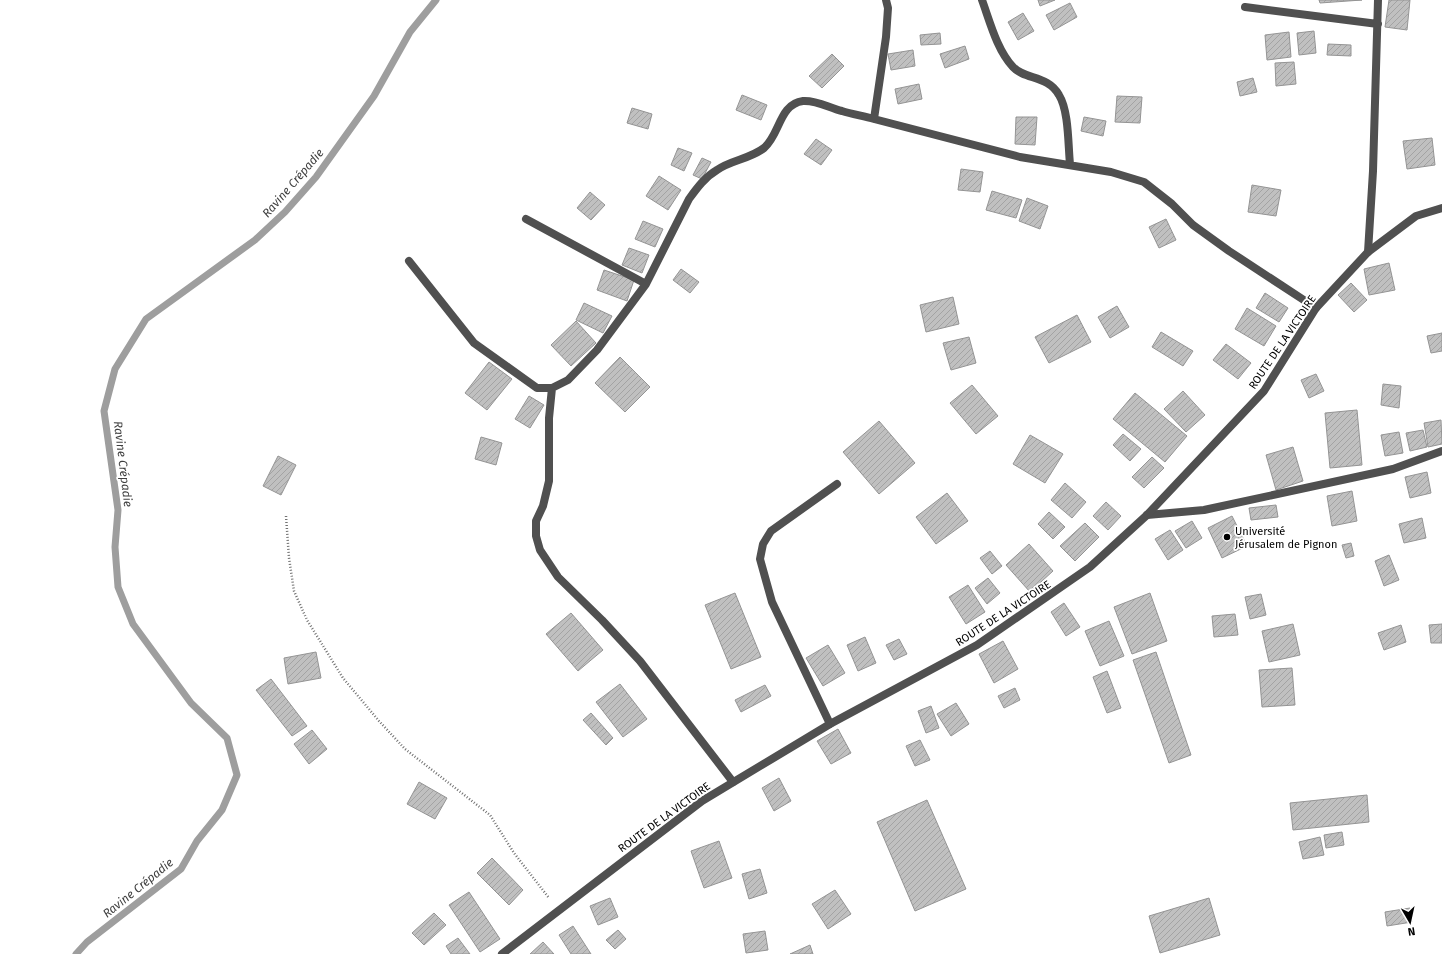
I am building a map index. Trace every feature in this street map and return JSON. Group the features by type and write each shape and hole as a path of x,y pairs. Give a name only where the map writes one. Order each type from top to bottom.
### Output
{"street":[{"path":"874,119 886,36 888,8 886,0"},
{"path":"982,0 992,28 1004,53 1014,68 1052,84 1060,96 1064,109 1070,164"},
{"path":"1368,252 1373,171 1378,0"},
{"path":"1245,7 1378,24"},
{"path":"409,261 474,343 537,388 552,388 568,380 597,350 646,284 690,198 698,186 717,169 752,155 764,148 772,138 785,111 795,104 813,102 842,112 1020,157 1070,164 1111,172 1144,182 1172,204 1193,225 1229,251 1316,308"},
{"name":"ROUTE DE LA VICTOIRE","path":"502,954 702,801 830,724 977,645 1090,567 1147,515 1264,391 1316,308 1368,252 1416,216 1442,208"},
{"path":"526,218 646,284"},
{"path":"552,388 549,418 549,481 543,506 536,521 536,536 540,550 558,577 602,620 640,661 733,782"},
{"path":"1147,515 1204,510 1394,469 1442,451"},
{"path":"830,724 772,602 760,559 763,544 771,531 837,484"}],"path":[{"path":"286,516 289,558 294,590 307,620 343,678 405,749 490,815 514,853 559,911"}],"building":[{"path":"1038,0 1055,0 1040,6"},
{"path":"1319,0 1362,0 1320,3"},
{"path":"1389,0 1410,0 1407,30 1385,27"},
{"path":"1070,3 1077,17 1054,30 1046,15"},
{"path":"1023,13 1034,31 1018,40 1008,22"},
{"path":"1314,31 1316,53 1299,55 1297,33"},
{"path":"1289,32 1291,57 1267,60 1265,35"},
{"path":"940,33 941,44 921,45 920,35"},
{"path":"1328,44 1351,45 1351,56 1327,55"},
{"path":"965,46 969,59 945,68 940,54"},
{"path":"913,50 915,66 891,70 888,54"},
{"path":"832,54 844,66 822,88 809,76"},
{"path":"1294,62 1296,84 1276,86 1275,63"},
{"path":"1253,78 1257,92 1240,96 1237,82"},
{"path":"919,84 922,99 898,104 895,89"},
{"path":"742,95 767,105 761,120 736,110"},
{"path":"1117,96 1142,97 1140,123 1115,122"},
{"path":"632,108 652,114 648,129 627,123"},
{"path":"1016,117 1037,117 1035,145 1015,144"},
{"path":"1084,117 1106,121 1103,136 1081,131"},
{"path":"1432,138 1435,165 1407,169 1403,141"},
{"path":"816,139 832,150 821,165 804,154"},
{"path":"678,148 692,153 684,171 671,165"},
{"path":"702,158 711,162 702,179 693,175"},
{"path":"961,169 983,172 980,192 958,190"},
{"path":"659,176 681,190 668,210 646,196"},
{"path":"1252,185 1281,190 1276,216 1248,212"},
{"path":"992,191 1022,200 1016,218 986,210"},
{"path":"590,192 605,205 591,220 577,208"},
{"path":"1027,198 1048,206 1040,229 1019,221"},
{"path":"1166,219 1176,240 1159,248 1149,227"},
{"path":"643,221 663,229 655,247 635,239"},
{"path":"629,248 649,255 642,273 622,265"},
{"path":"1389,263 1395,290 1369,295 1364,269"},
{"path":"681,269 699,282 690,293 673,280"},
{"path":"604,270 634,280 627,301 597,290"},
{"path":"1351,283 1367,300 1354,312 1338,295"},
{"path":"1265,293 1288,308 1279,322 1256,308"},
{"path":"953,297 959,324 926,332 920,305"},
{"path":"584,303 612,316 603,333 576,320"},
{"path":"1117,306 1129,327 1110,338 1098,317"},
{"path":"1247,308 1276,326 1264,346 1235,329"},
{"path":"1077,315 1091,342 1049,363 1035,337"},
{"path":"576,321 596,343 571,366 551,345"},
{"path":"1161,332 1193,351 1183,366 1152,347"},
{"path":"1442,333 1442,351 1431,353 1427,336"},
{"path":"969,337 976,363 951,370 943,343"},
{"path":"1226,344 1251,363 1238,379 1213,360"},
{"path":"620,357 650,387 625,412 595,383"},
{"path":"489,362 512,379 487,410 465,393"},
{"path":"1316,374 1324,391 1309,398 1301,380"},
{"path":"1383,384 1401,386 1399,408 1381,405"},
{"path":"972,385 998,416 976,434 950,403"},
{"path":"1183,391 1205,415 1186,432 1164,409"},
{"path":"1135,393 1187,436 1165,462 1113,419"},
{"path":"529,396 544,405 530,428 515,419"},
{"path":"1357,410 1362,465 1330,468 1325,413"},
{"path":"1441,420 1442,444 1428,447 1424,423"},
{"path":"879,421 915,463 879,494 843,452"},
{"path":"1423,430 1427,447 1410,451 1406,433"},
{"path":"1399,432 1403,453 1385,456 1381,435"},
{"path":"1123,434 1141,449 1130,461 1113,445"},
{"path":"1030,435 1063,454 1045,483 1013,464"},
{"path":"481,437 502,443 496,465 475,459"},
{"path":"1293,447 1303,481 1276,490 1266,455"},
{"path":"278,456 296,465 281,495 263,486"},
{"path":"1152,457 1164,468 1144,488 1132,477"},
{"path":"1427,472 1431,493 1410,498 1405,477"},
{"path":"1065,483 1086,502 1072,518 1051,500"},
{"path":"1352,491 1357,521 1332,526 1327,496"},
{"path":"947,493 968,521 936,544 916,517"},
{"path":"1106,502 1121,516 1108,530 1093,516"},
{"path":"1276,505 1278,517 1251,520 1249,508"},
{"path":"1049,512 1065,527 1053,539 1038,524"},
{"name":"Université Jérusalem de Pignon","path":"1232,516 1247,546 1222,558 1208,528"},
{"path":"1422,518 1426,538 1404,543 1399,524"},
{"path":"1192,521 1202,538 1186,548 1175,531"},
{"path":"1085,523 1099,537 1075,561 1060,546"},
{"path":"1170,530 1183,550 1168,560 1155,539"},
{"path":"1351,543 1354,556 1346,558 1342,545"},
{"path":"1029,544 1053,571 1030,592 1006,565"},
{"path":"990,551 1002,566 992,574 980,558"},
{"path":"1389,555 1399,580 1384,586 1375,561"},
{"path":"988,578 1000,593 987,604 975,588"},
{"path":"968,585 985,612 966,624 949,597"},
{"path":"735,593 761,657 731,669 705,605"},
{"path":"1150,593 1167,641 1132,654 1114,607"},
{"path":"1261,594 1266,615 1250,619 1245,597"},
{"path":"1064,603 1080,627 1066,636 1051,612"},
{"path":"571,613 603,650 578,671 546,634"},
{"path":"1235,614 1238,635 1214,637 1212,616"},
{"path":"1109,621 1124,656 1100,666 1085,631"},
{"path":"1293,624 1300,655 1269,662 1262,631"},
{"path":"1442,624 1442,643 1431,643 1429,625"},
{"path":"1401,625 1406,642 1384,650 1378,633"},
{"path":"865,637 876,663 858,671 847,645"},
{"path":"899,639 907,654 894,660 886,645"},
{"path":"1003,641 1018,669 994,683 979,654"},
{"path":"828,645 845,673 823,686 806,658"},
{"path":"316,652 321,678 288,684 284,658"},
{"path":"1156,652 1191,755 1169,763 1133,660"},
{"path":"1292,668 1295,705 1262,707 1259,670"},
{"path":"1107,671 1121,708 1107,713 1093,677"},
{"path":"271,679 307,726 292,736 256,690"},
{"path":"620,684 647,719 623,737 596,702"},
{"path":"765,685 771,696 741,712 735,700"},
{"path":"1015,688 1020,700 1004,708 998,696"},
{"path":"956,703 969,724 951,736 937,714"},
{"path":"931,706 939,728 926,733 918,711"},
{"path":"591,713 613,738 606,745 583,720"},
{"path":"838,729 851,753 831,764 817,741"},
{"path":"312,730 327,749 309,764 294,744"},
{"path":"920,740 930,760 915,766 906,746"},
{"path":"779,778 791,801 774,811 762,788"},
{"path":"419,782 447,798 435,819 407,804"},
{"path":"1367,795 1369,822 1293,830 1290,803"},
{"path":"927,800 966,889 915,911 877,822"},
{"path":"1342,832 1344,845 1326,848 1324,835"},
{"path":"1320,837 1324,855 1303,859 1299,842"},
{"path":"719,841 732,878 704,888 691,851"},
{"path":"492,858 523,890 509,905 477,873"},
{"path":"760,869 767,893 749,899 742,874"},
{"path":"835,890 851,914 828,929 812,904"},
{"path":"469,892 500,939 480,952 449,905"},
{"path":"610,898 618,917 598,925 590,906"},
{"path":"1209,898 1220,935 1160,953 1149,916"},
{"path":"1410,908 1412,922 1387,926 1385,912"},
{"path":"434,913 446,925 424,945 412,933"},
{"path":"573,926 591,954 571,954 559,935"},
{"path":"618,930 626,939 615,949 606,940"},
{"path":"765,931 768,950 746,953 743,934"},
{"path":"458,938 470,954 451,954 446,946"},
{"path":"543,942 554,954 530,954"},
{"path":"810,945 813,954 790,954"}],"waterway":[{"name":"Ravine Crépadie","path":"76,954 87,942 181,869 197,841 222,810 237,775 227,738 191,703 133,624 118,587 115,547 118,510 104,411 115,369 146,319 255,240 285,212 316,177 374,96 410,32 436,0"}],"place":[{"name":"Université Jérusalem de Pignon","path":"1227,537"}]}
